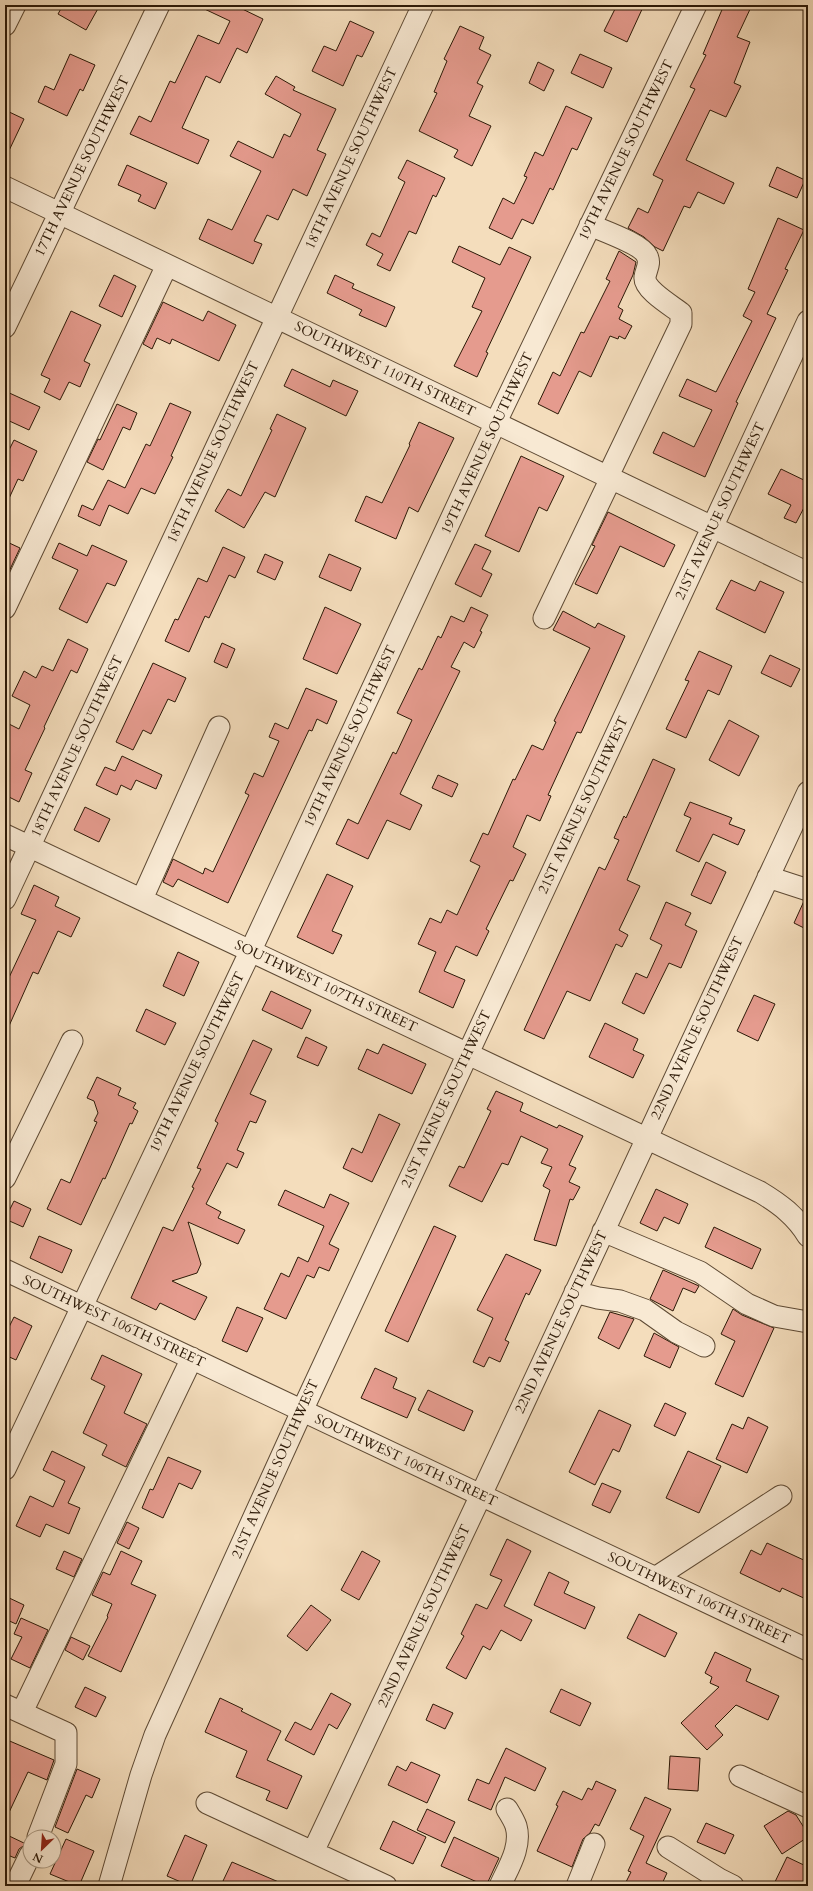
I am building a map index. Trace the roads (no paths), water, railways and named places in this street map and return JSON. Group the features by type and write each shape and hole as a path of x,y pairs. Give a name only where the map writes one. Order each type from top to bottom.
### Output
{"street":[{"path":"5,25 14,5"},
{"name":"17TH AVENUE SOUTHWEST","path":"5,327 159,5"},
{"name":"18TH AVENUE SOUTHWEST","path":"5,899 276,316 423,5"},
{"name":"19TH AVENUE SOUTHWEST","path":"5,1468 251,950 496,422 696,5"},
{"name":"SOUTHWEST 110TH STREET","path":"5,187 808,573"},
{"path":"544,618 680,324 681,313 647,286 644,278 649,262 647,254 639,247 590,225"},
{"path":"5,608 167,265"},
{"name":"21ST AVENUE SOUTHWEST","path":"109,1886 141,1775 155,1735 302,1410 467,1052 808,321"},
{"path":"142,899 219,728"},
{"name":"22ND AVENUE SOUTHWEST","path":"313,1852 808,792"},
{"name":"SOUTHWEST 107TH STREET","path":"5,835 467,1052 760,1192 783,1206 808,1236"},
{"path":"768,877 808,890"},
{"path":"5,1178 72,1041"},
{"path":"603,1231 700,1272 748,1304 774,1316 808,1322"},
{"name":"SOUTHWEST 106TH STREET","path":"5,1270 808,1650"},
{"path":"575,1292 598,1298 620,1301 645,1310 676,1332 704,1346"},
{"path":"41,1829 66,1764 66,1733 13,1708 192,1358"},
{"path":"655,1578 781,1496"},
{"path":"740,1776 808,1808"},
{"path":"207,1803 386,1886"},
{"path":"500,1886 515,1853 517,1841 516,1826 507,1809"},
{"path":"577,1886 594,1844"},
{"path":"668,1847 719,1879 733,1886"},
{"path":"16,1886 24,1869"}]}
